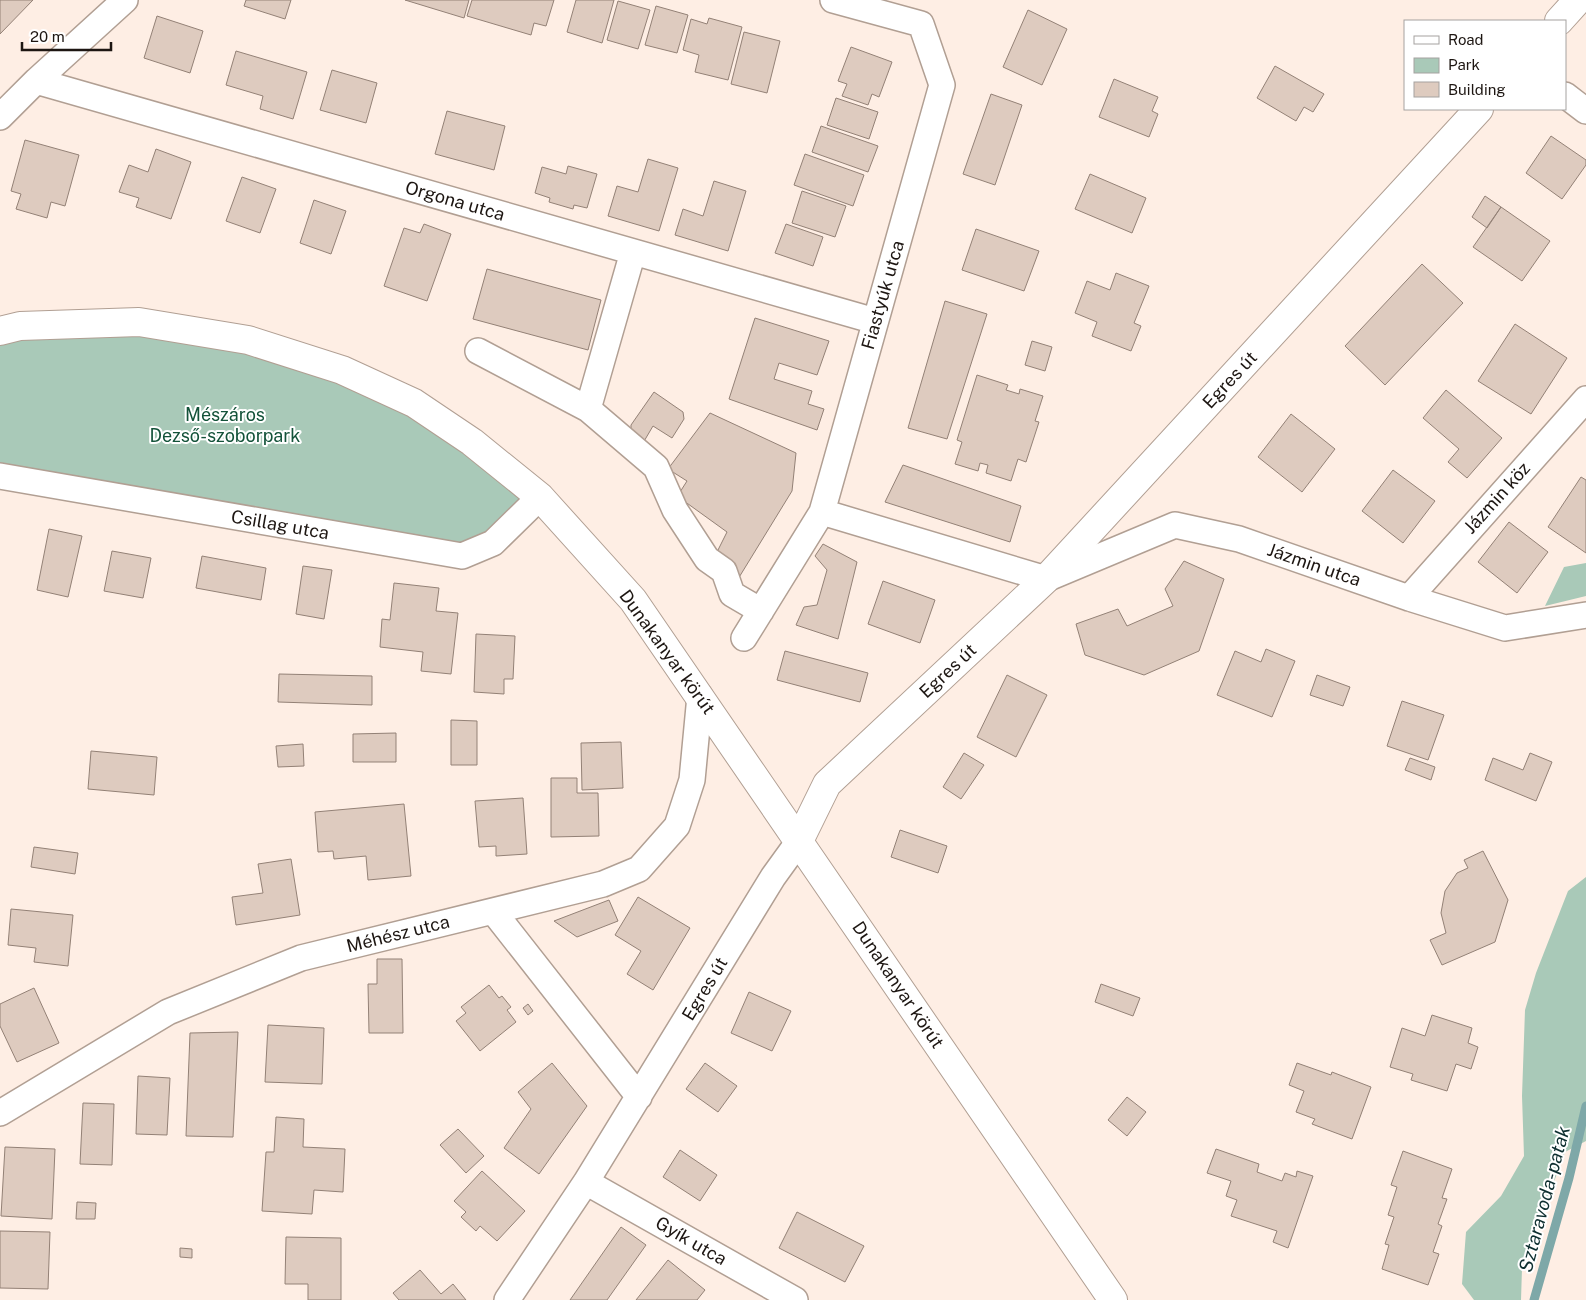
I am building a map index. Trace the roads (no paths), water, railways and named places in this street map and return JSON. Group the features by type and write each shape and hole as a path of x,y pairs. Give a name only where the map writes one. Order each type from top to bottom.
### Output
{"main road":[{"path":"1560,20 1578,0"},
{"name":"Egres út","path":"799,841 827,784 1046,579 1478,110"},
{"name":"Dunakanyar körút","path":"0,331 20,326 139,322 248,340 342,370 414,403 472,442 540,497 633,600 1113,1300"}],"street":[{"path":"0,118 36,81 125,0"},
{"name":"Fiastyúk utca","path":"744,638 822,512 942,85 921,24 833,0"},
{"name":"Orgona utca","path":"36,81 875,321"},
{"path":"1566,96 1586,110"},
{"path":"588,408 633,252"},
{"path":"478,351 588,408 656,467 675,510 707,559 724,571 732,594 761,611"},
{"name":"Jázmin köz","path":"1409,598 1586,399"},
{"name":"Csillag utca","path":"0,476 462,556 493,543 540,497"},
{"path":"822,512 1046,579"},
{"name":"Jázmin utca","path":"1046,579 1176,525 1239,539 1409,598 1504,628 1586,615"},
{"name":"Méhész utca","path":"0,1113 168,1012 301,958 602,884 640,868 676,826 692,780 700,696"},
{"name":"Egres út","path":"507,1300 586,1182 773,877 799,841"},
{"path":"493,911 639,1097"},
{"name":"Gyík utca","path":"586,1182 795,1300"}],"waterway":[{"name":"Sztaravoda-patak","path":"1534,1300 1569,1178 1586,1106"}],"park label":[{"name":"Mészáros Dezső-szoborpark","path":"225,425"}]}
